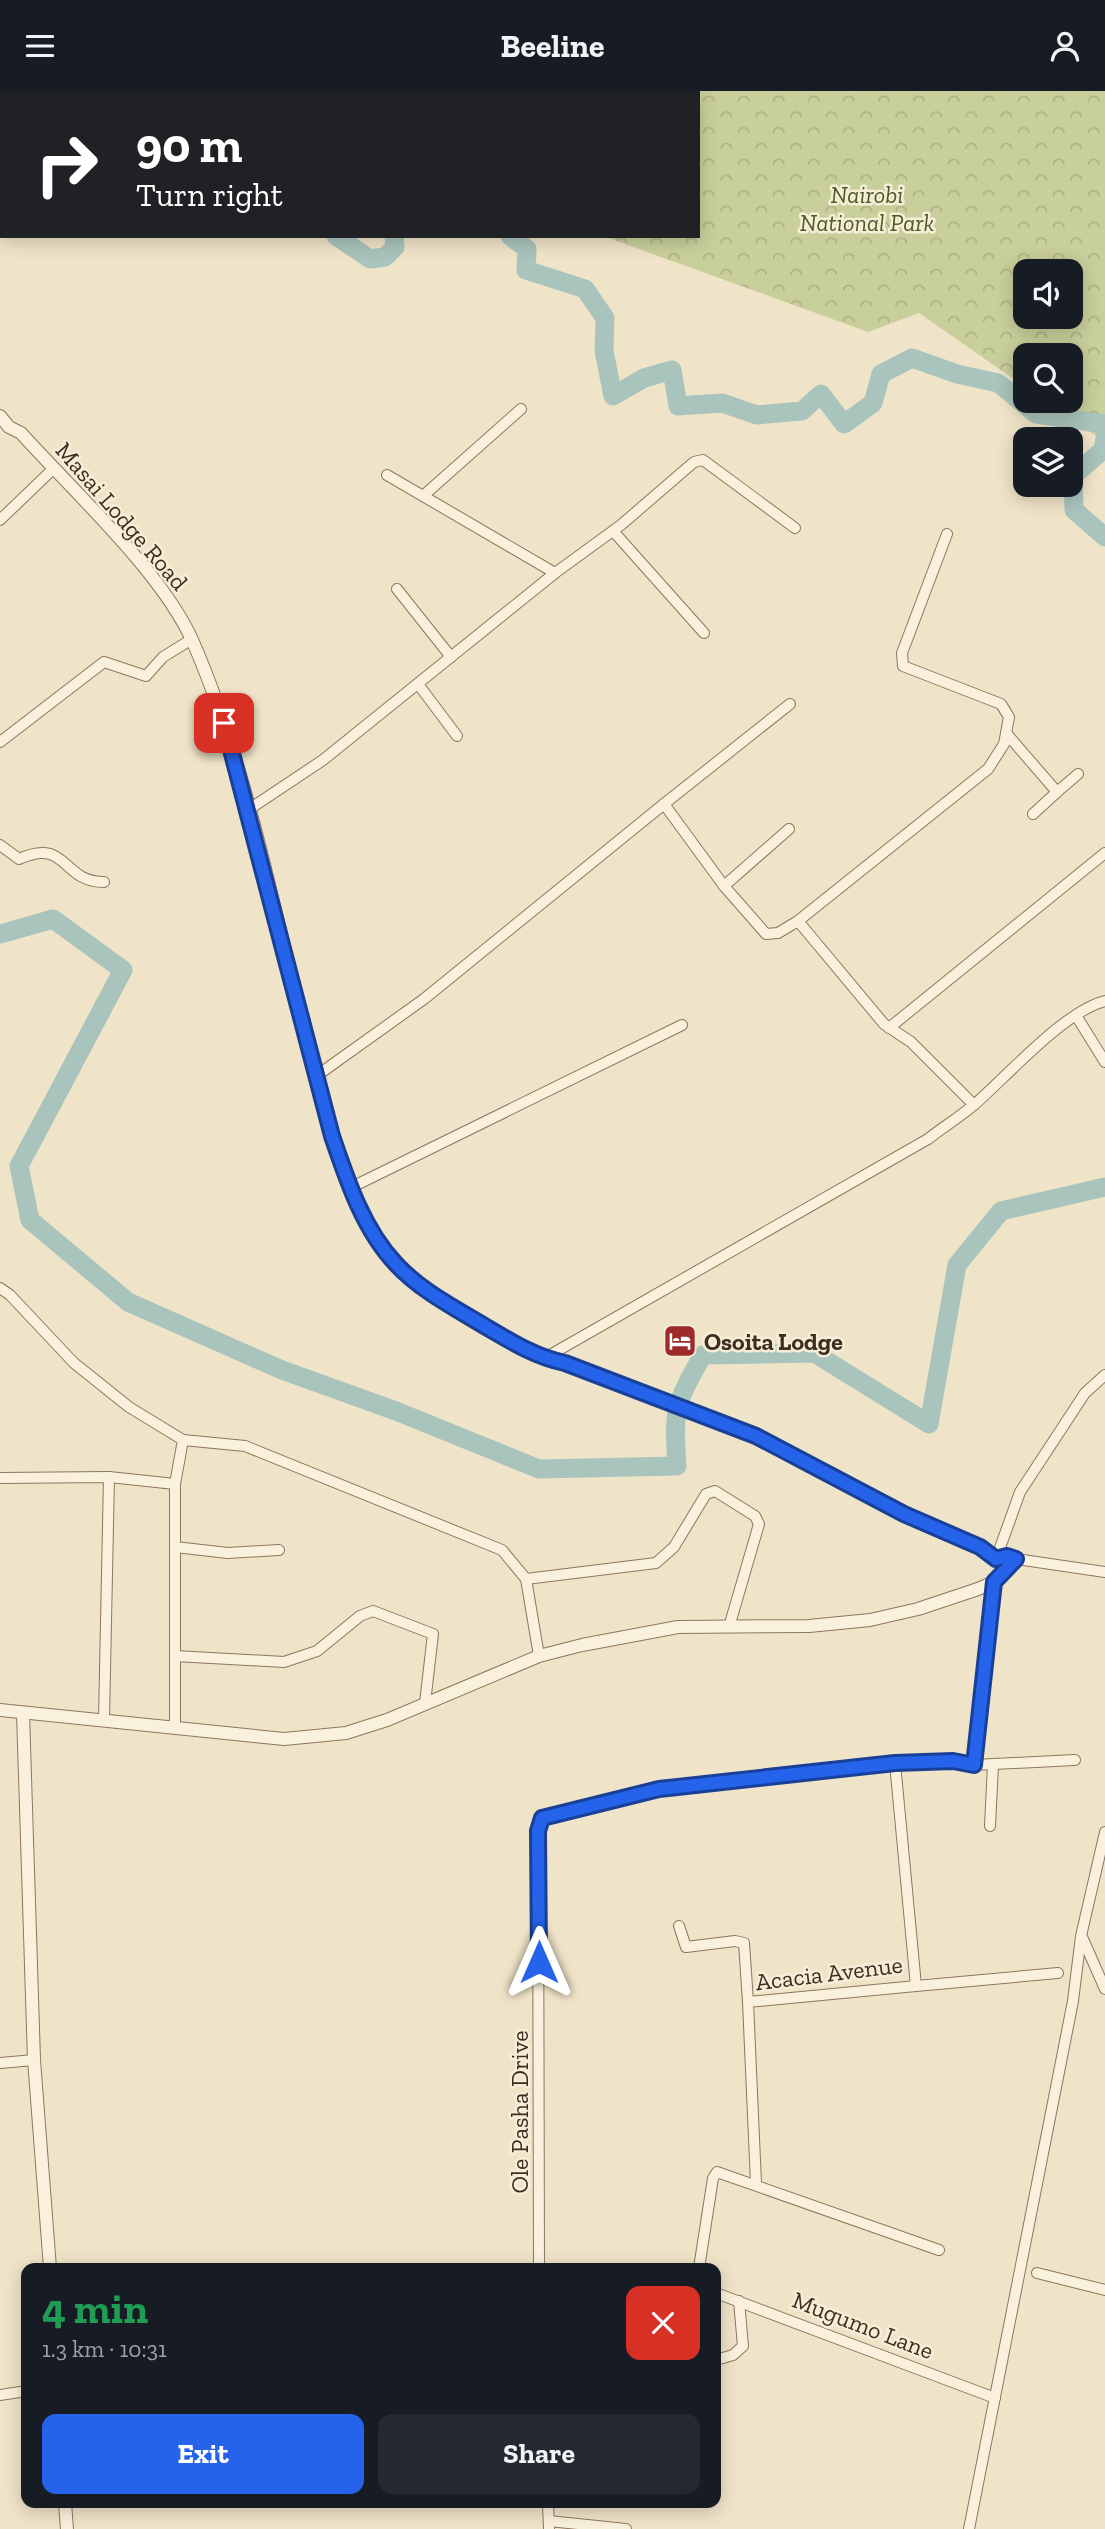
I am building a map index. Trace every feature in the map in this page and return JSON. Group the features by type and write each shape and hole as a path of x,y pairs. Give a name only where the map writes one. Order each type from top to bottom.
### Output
{"street":[{"path":"423,496 521,409"},
{"name":"Masai Lodge Road","path":"0,416 9,427 21,433 156,583 192,639 224,723 315,1077 349,1188 372,1231 403,1271 455,1308 543,1359 565,1363 756,1436 904,1514 980,1547 996,1559"},
{"path":"248,810 323,760 555,573 613,531 694,462 703,460 795,528"},
{"path":"0,520 53,469"},
{"path":"387,475 555,573"},
{"path":"613,531 704,633"},
{"path":"664,804 724,886 766,934 778,933 798,921 988,769 1004,744 1009,717 1001,704 903,666 902,653 947,534"},
{"path":"397,589 451,657"},
{"path":"0,742 104,662 146,676 163,657 192,639"},
{"path":"418,684 457,736"},
{"path":"315,1077 424,999 790,704"},
{"path":"1006,733 1058,792"},
{"path":"1033,814 1078,774"},
{"path":"724,886 789,829"},
{"path":"0,845 19,859 40,851 50,852 82,877 104,882"},
{"path":"889,1028 1105,853"},
{"path":"798,921 889,1028 919,1049 974,1105"},
{"path":"543,1359 872,1174 928,1139 974,1105 1035,1047 1105,1001"},
{"path":"1077,1017 1105,1062"},
{"path":"349,1188 682,1025"},
{"path":"0,1288 74,1363 130,1407 183,1440 245,1446 502,1550 526,1579 539,1656"},
{"path":"996,1559 1020,1492 1085,1393 1105,1375"},
{"path":"175,1727 175,1484 183,1440"},
{"path":"0,1478 109,1477 175,1484"},
{"path":"104,1719 109,1477"},
{"path":"526,1579 656,1563 674,1547 706,1494 715,1492 755,1516 759,1524 729,1626"},
{"path":"175,1547 228,1553 279,1550"},
{"path":"996,1559 1007,1556 1105,1572"},
{"path":"0,1710 284,1739 310,1737 356,1730 539,1656 613,1638 678,1627 809,1626 870,1620 918,1609 994,1582 1016,1559"},
{"path":"974,1765 994,1582"},
{"path":"175,1656 284,1662 317,1651 360,1616 373,1611 433,1634 425,1703"},
{"path":"23,1713 34,2060 50,2263"},
{"path":"895,1763 953,1761 993,1765 1075,1760"},
{"name":"Ole Pasha Drive","path":"539,2263 538,1831 542,1818 659,1789 895,1763"},
{"name":"Acacia Avenue","path":"756,2183 748,2002 916,1986 895,1763"},
{"path":"990,1826 993,1765"},
{"path":"969,2529 1073,2001 1082,1936 1105,1832"},
{"path":"680,1926 684,1945 691,1948 735,1941 744,1943 748,2002"},
{"path":"1082,1936 1105,1989"},
{"path":"916,1986 1058,1973"},
{"path":"0,2063 34,2060"},
{"path":"700,2263 713,2178 718,2172 756,2183 939,2250"},
{"path":"1037,2273 1105,2290"},
{"name":"Mugumo Lane","path":"721,2295 995,2398"},
{"path":"721,2359 733,2355 743,2346 739,2301"},
{"path":"0,2395 21,2392"},
{"path":"65,2508 66,2529"},
{"path":"549,2525 626,2529"}],"green space":[{"name":"Nairobi National Park","path":"700,91 1105,91 1105,442 1063,413 1083,413 1083,343 1013,343 1013,379 919,313 868,332 609,238 700,238"}],"waterway":[{"path":"339,238 370,259 385,257 395,247 394,238"},
{"path":"513,238 527,249 526,270 585,289 605,318 604,351 613,396 644,378 672,370 678,406 722,403 757,415 802,411 821,394 844,424 873,403 881,374 912,358 957,374 998,383 1036,414 1105,424"},
{"path":"1105,438 1103,450 1073,476 1074,510 1105,537"},
{"path":"0,934 53,919 123,970 19,1166 30,1220 128,1302 282,1370 396,1411 539,1469 677,1466 675,1432 678,1408 703,1355 814,1353 929,1424 957,1265 1001,1211 1105,1187"}],"place":[{"name":"Osoita Lodge","path":"680,1341"}],"route":[{"path":"224,723 332,1136 349,1188 372,1231 395,1264 418,1284 455,1308 543,1359 565,1363 756,1436 904,1514 980,1547 996,1559 1007,1556 1016,1559 994,1582 974,1765 953,1761 895,1763 659,1789 542,1818 538,1831 539,1962"}]}
